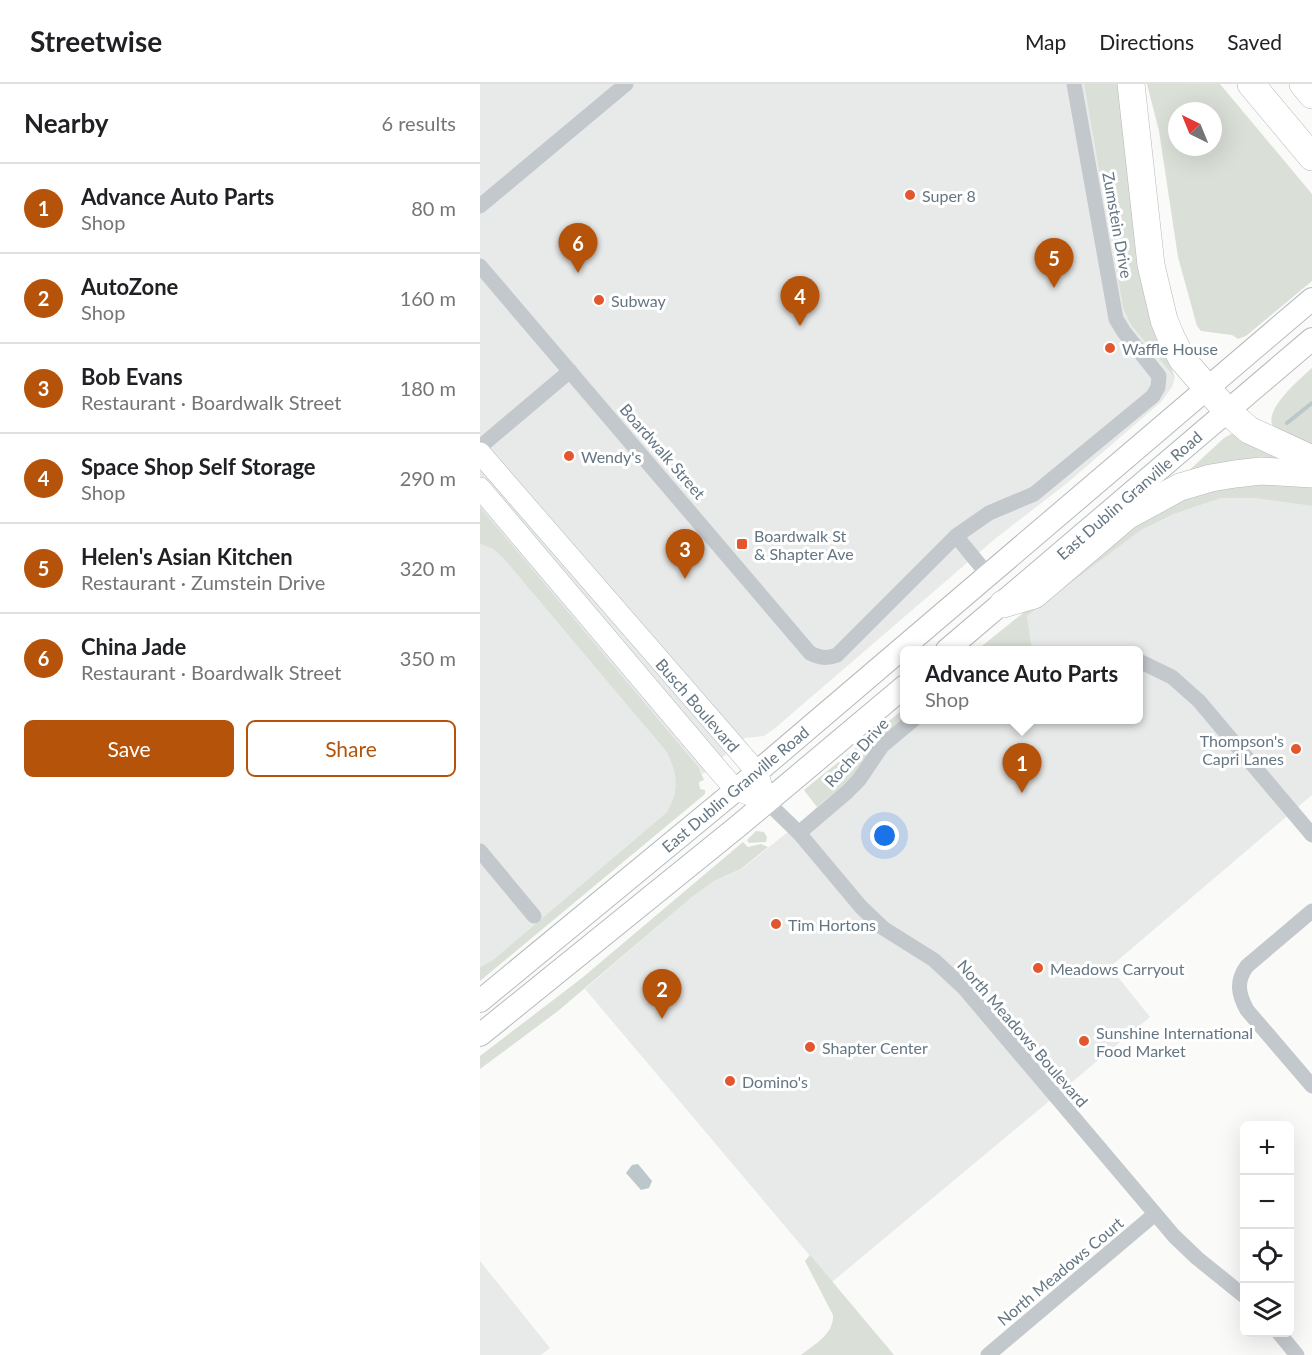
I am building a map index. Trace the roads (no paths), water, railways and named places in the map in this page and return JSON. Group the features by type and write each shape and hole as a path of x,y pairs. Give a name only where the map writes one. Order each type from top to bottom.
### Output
{"highway":[{"path":"1131,84 1151,265 1164,320 1171,337 1182,359 1227,411 1249,430 1312,459"},
{"path":"1251,84 1312,157"},
{"path":"1303,84 1312,95"},
{"path":"1003,604 1034,595 1126,516 1180,487 1211,478 1244,473 1287,471 1312,474"}],"main road":[{"name":"East Dublin Granville Road","path":"905,646 1312,299"},
{"name":"East Dublin Granville Road","path":"953,646 1312,339"},
{"name":"Busch Boulevard","path":"480,453 757,772 767,802"},
{"name":"Busch Boulevard","path":"480,488 736,790 767,802"},
{"name":"East Dublin Granville Road","path":"480,1001 736,790 900,650"},
{"name":"East Dublin Granville Road","path":"480,1035 767,802 900,690"}],"street":[{"path":"480,206 626,84"},
{"name":"Zumstein Drive","path":"956,536 989,513 1034,494 1153,396 1158,387 1159,376 1116,319 1074,84"},
{"name":"Boardwalk Street","path":"480,266 810,653 820,658 837,655 956,536"},
{"path":"480,447 570,371"},
{"path":"956,536 988,575"},
{"path":"1143,663 1173,677 1199,701 1312,835"},
{"name":"Roche Drive","path":"799,833 859,780 882,746 907,724"},
{"name":"North Meadows Boulevard","path":"767,802 799,833 861,907 883,928 934,960 964,988 1155,1214 1197,1258 1240,1292"},
{"path":"480,852 534,916"},
{"path":"1312,910 1254,960 1242,973 1239,981 1240,997 1247,1010 1312,1086"},
{"name":"North Meadows Court","path":"988,1355 1155,1214"},
{"path":"1282,1337 1297,1355"}],"waterway":[{"path":"1287,423 1312,403"}],"place":[{"name":"Super 8","path":"910,195"},
{"name":"China Jade","path":"578,273"},
{"name":"Helen's Asian Kitchen","path":"1054,288"},
{"name":"Subway","path":"599,300"},
{"name":"Space Shop Self Storage","path":"800,326"},
{"name":"Waffle House","path":"1110,348"},
{"name":"Wendy's","path":"569,456"},
{"name":"Boardwalk St & Shapter Ave","path":"742,544"},
{"name":"Bob Evans","path":"685,579"},
{"name":"Thompson's Capri Lanes","path":"1296,749"},
{"name":"Advance Auto Parts","path":"1022,793"},
{"name":"Tim Hortons","path":"776,924"},
{"name":"Meadows Carryout","path":"1038,968"},
{"name":"AutoZone","path":"662,1019"},
{"name":"Sunshine International Food Market","path":"1084,1041"},
{"name":"Shapter Center","path":"810,1047"},
{"name":"Domino's","path":"730,1081"}]}
